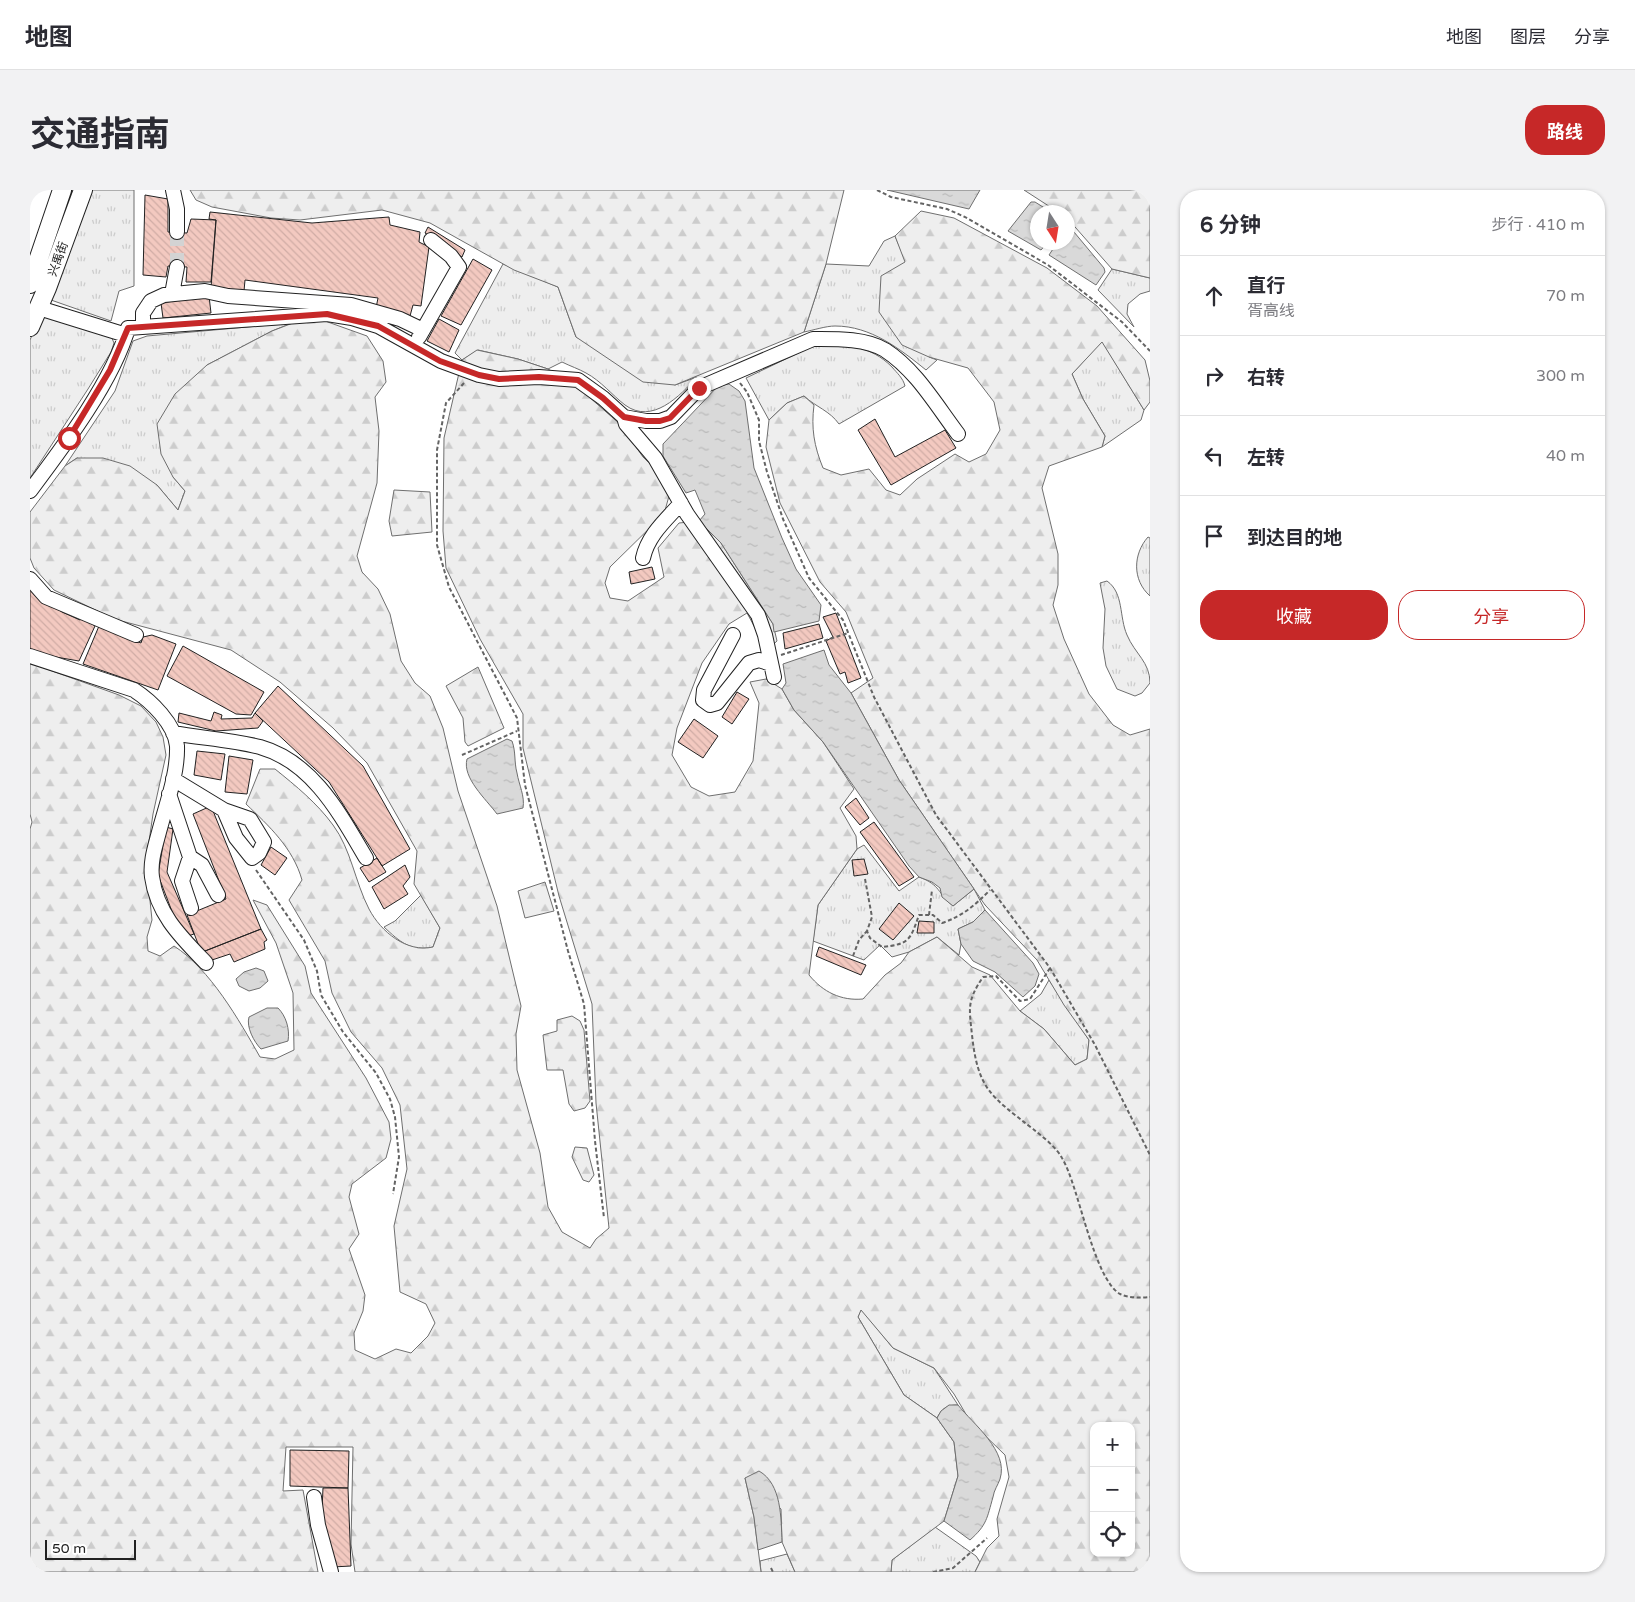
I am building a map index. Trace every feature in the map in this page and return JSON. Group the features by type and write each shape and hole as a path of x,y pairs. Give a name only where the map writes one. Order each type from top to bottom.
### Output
{"main road":[{"name":"兴禹街","path":"30,284 62,190"},
{"name":"兴禹街","path":"30,327 39,308 83,190"}],"street":[{"path":"173,190 177,209 177,232"},
{"path":"414,346 459,267 451,256 431,240"},
{"path":"172,294 177,267"},
{"path":"143,327 143,313 151,301 164,295 205,291 228,296 351,305 400,319 423,330"},
{"path":"39,308 127,332 143,327 327,314 378,326 440,361 479,375 499,379 539,377 578,380 603,398 624,417 646,421 660,421 670,418 699,388 733,373 813,340 833,339 862,343 884,349 911,372 958,434"},
{"path":"30,491 69,438 110,370 127,332"},
{"path":"624,417 626,424 655,458 681,503 758,615 773,666"},
{"path":"643,558 646,545 654,533 681,503"},
{"path":"30,579 46,597 136,635"},
{"path":"733,635 704,690 703,700 710,705 717,703 749,663 759,660 773,666"},
{"path":"30,656 134,690 148,699 173,733 177,745 173,779 153,854 152,877 166,919 206,963"},
{"path":"173,733 260,748 281,756 312,779 329,797 366,858"},
{"path":"173,779 224,810 250,819 264,842 259,854 252,858 236,838 224,810"},
{"path":"169,794 190,857 182,881 192,908"},
{"path":"190,857 202,865 218,895"},
{"path":"314,1496 318,1525 330,1572"}],"path":[{"path":"877,190 891,197 947,209 966,217 1048,265 1122,322 1150,351"},
{"path":"733,373 747,392 759,420 759,441 767,472 783,519 805,570 827,603 843,620 874,697 931,806 990,890 1050,968 1096,1045 1150,1155"},
{"path":"479,375 462,385 446,403 437,450 437,545 449,587 517,718 517,732 525,784 568,951 584,1004 595,1141 604,1218"},
{"path":"773,666 849,633"},
{"path":"462,755 517,732"},
{"path":"252,858 255,869 304,940 317,971 322,995 342,1032 376,1073 390,1099 395,1117 399,1156 392,1194"},
{"path":"853,956 859,940 867,932 872,917 865,879"},
{"path":"929,915 932,890"},
{"path":"867,932 870,938 882,946 900,945 911,939 919,915 929,915 942,923 957,918 973,908 990,890"},
{"path":"1050,968 1030,998 1020,1001 996,976 982,977 968,1004 978,1073 986,1089 1043,1137 1062,1158 1070,1176 1079,1210 1109,1284 1120,1294 1141,1298 1150,1297"},
{"path":"933,1572 953,1568 987,1538"},
{"path":"771,1568 773,1572"}],"green space":[{"path":"91,190 134,190 134,286 119,291 111,321 51,300"},
{"path":"190,190 844,190 826,264 804,332 675,385 643,382 576,337 558,287 514,270 430,223 382,210 300,220 271,218 212,207 196,200"},
{"path":"1024,190 1150,190 1150,278 1112,269 1075,227 1075,205 1047,205"},
{"path":"921,211 954,218 1047,268 1097,306 1145,360 1150,381 1150,402 1144,410 1102,342 1072,374 1083,399 1105,436 1102,447 1049,466 1042,488 1058,554 1058,585 1053,605 1064,639 1089,694 1113,725 1130,735 1150,729 1150,1572 975,1572 987,1548 999,1536 997,1519 1009,1477 1005,1455 970,1421 954,1394 934,1368 893,1348 861,1310 858,1317 904,1395 937,1418 954,1442 958,1476 944,1521 892,1560 891,1572 795,1572 782,1542 781,1509 745,1478 754,1517 761,1572 355,1572 351,1544 353,1447 286,1447 283,1491 303,1490 318,1572 30,1572 30,829 32,822 30,814 30,663 119,695 141,706 156,722 163,737 166,755 153,814 146,862 152,920 147,937 148,951 160,956 174,946 187,956 200,968 223,996 260,1057 275,1059 294,1050 293,993 276,943 253,900 267,905 305,966 311,993 366,1078 389,1122 391,1139 386,1158 352,1184 349,1197 359,1234 349,1249 365,1295 363,1311 354,1333 355,1350 375,1359 396,1349 411,1353 428,1336 435,1323 426,1304 400,1292 394,1226 407,1169 400,1105 382,1068 351,1032 332,993 325,961 289,900 302,880 293,858 279,838 246,804 260,769 275,769 313,802 333,825 349,855 364,899 380,925 404,944 423,948 433,947 440,928 414,884 417,851 367,763 333,728 280,682 231,650 114,619 54,590 34,568 30,558 30,512 65,466 77,458 103,458 130,466 157,485 178,510 185,491 173,477 161,454 157,424 175,394 207,365 272,331 311,316 367,336 383,361 386,382 375,397 379,431 377,483 357,556 362,572 378,589 390,614 401,661 415,683 430,696 443,728 458,791 497,906 521,1006 516,1034 517,1070 540,1153 548,1207 562,1232 590,1248 596,1239 609,1228 596,1103 592,1004 559,896 523,748 523,714 480,639 446,568 443,531 444,438 462,360 477,350 518,359 548,369 572,382 621,425 643,457 656,469 669,496 664,514 610,567 605,583 610,598 628,601 664,577 658,548 679,523 699,521 721,543 773,624 777,641 767,650 747,613 729,624 702,663 677,728 672,755 691,787 709,796 735,792 753,761 759,703 750,682 766,679 782,689 794,710 823,742 854,789 840,808 856,836 857,849 818,905 809,975 814,981 826,991 840,997 863,999 885,975 901,963 909,952 937,937 972,967 990,975 1020,1011 1044,1029 1075,1065 1087,1059 1089,1040 1064,1005 1037,960 985,905 899,780 851,693 873,678 846,612 820,582 780,503 766,447 769,420 787,403 804,396 814,405 814,437 823,468 841,475 869,469 886,490 900,495 917,479 955,454 969,462 986,454 1000,430 994,402 968,368 929,357 902,345 879,312 881,276 905,262 895,236"},
{"path":"895,236 906,262 929,357 937,360 926,370 884,340 861,330 835,326 804,332 826,264 869,266 884,241"},
{"path":"503,264 558,287 576,337 675,385 697,377 665,406 645,412 625,405 591,376 562,362 548,369 518,359 478,350 462,360 455,353"},
{"path":"1112,269 1150,278 1150,291 1140,294 1128,304 1127,314 1134,327 1098,290"},
{"path":"46,317 111,336 114,343 111,352 88,389 30,478 30,340 39,319"},
{"path":"292,323 272,331 207,365 173,477 185,491 178,510 157,485 77,458 65,466 115,391 133,341 147,336"},
{"path":"1102,341 1144,410 1141,420 1102,447 1105,436 1083,399 1072,374"},
{"path":"817,344 848,346 867,350 892,367 905,386 839,424 804,396 787,403 769,420 746,378"},
{"path":"394,490 430,492 432,532 392,536 389,521"},
{"path":"1148,537 1150,538 1150,596 1140,582 1137,567 1139,551"},
{"path":"1107,581 1119,599 1130,642 1148,669 1150,683 1142,693 1135,696 1117,689 1106,666 1103,648 1105,609 1100,583"},
{"path":"478,667 504,728 468,746 465,742 463,718 446,686"},
{"path":"864,845 899,891 919,877 935,886 953,906 974,889 985,910 973,922 958,929 961,944 959,955 937,937 909,952 892,957 880,945 864,960 813,941 818,905 857,849"},
{"path":"545,882 554,911 525,918 518,891"},
{"path":"421,895 440,928 433,947 418,948 406,945 384,927 395,921"},
{"path":"1049,980 1089,1040 1087,1059 1075,1065 1044,1029 1020,1011 1041,994"},
{"path":"572,1016 580,1021 584,1030 590,1101 585,1108 574,1111 569,1104 563,1070 547,1070 543,1035 557,1031 557,1020"},
{"path":"575,1147 587,1148 594,1175 589,1182 583,1180 572,1157"},
{"path":"861,1309 893,1348 934,1368 958,1405 945,1408 937,1418 904,1395 858,1317"},
{"path":"935,1527 976,1556 980,1562 975,1572 891,1572 892,1560"},
{"path":"787,1554 795,1572 761,1572 760,1561"}],"water":[{"path":"887,190 980,190 969,209"},
{"path":"1031,202 1040,205 1030,205 1030,244 1008,231"},
{"path":"1075,233 1104,268 1105,272 1096,285 1049,255 1052,250 1075,250"},
{"path":"729,384 739,391 745,401 754,468 796,569 821,605 819,621 774,632 773,624 721,543 699,521 705,514 695,490 686,493 663,456 663,444 718,386"},
{"path":"824,650 829,665 851,693 899,780 974,889 953,906 942,897 940,888 932,882 919,877 909,866 823,742 794,710 782,689 786,683 783,664"},
{"path":"507,739 512,741 513,745 523,808 497,814 471,781 466,766 467,759"},
{"path":"985,910 1033,963 1039,974 1035,986 1023,997 995,972 973,961 961,944 958,929 973,922"},
{"path":"256,968 264,971 268,981 260,988 249,991 239,986 236,979 244,972"},
{"path":"267,1008 278,1008 283,1015 288,1027 288,1041 261,1049 251,1034 248,1021 249,1017"},
{"path":"949,1405 958,1405 988,1439 995,1448 1001,1469 1000,1479 994,1492 986,1521 970,1540 944,1521 958,1476 954,1442 937,1418 941,1411"},
{"path":"759,1471 767,1477 776,1493 779,1503 782,1542 758,1550 754,1517 745,1478"}],"building":[{"path":"145,195 168,199 168,232 187,233 191,219 216,220 211,282 186,282 187,267 168,266 166,277 143,275"},
{"path":"210,212 312,223 389,217 390,225 420,232 419,242 429,247 421,306 413,305 410,316 376,308 378,298 245,280 244,291 211,288 216,220 209,219"},
{"path":"428,227 465,250 462,257 425,233"},
{"path":"473,259 492,270 461,325 441,316"},
{"path":"209,296 211,313 163,318 161,303"},
{"path":"439,319 459,330 449,352 427,341"},
{"path":"875,419 895,457 945,430 956,448 891,485 858,430"},
{"path":"652,567 655,579 631,584 629,572"},
{"path":"30,589 62,612 80,620 83,618 95,626 79,661 30,651"},
{"path":"836,613 861,678 848,683 845,672 840,674 826,641 833,637 823,617"},
{"path":"819,624 823,638 785,649 783,633"},
{"path":"99,626 141,643 143,637 152,635 176,644 158,690 83,664"},
{"path":"183,646 264,692 251,715 236,714 167,676"},
{"path":"278,686 363,766 410,849 382,866 329,782 255,713"},
{"path":"737,692 749,699 732,724 722,717"},
{"path":"214,712 222,715 221,719 252,718 255,713 263,721 258,728 216,731 178,722 179,713 211,721"},
{"path":"694,719 718,736 703,758 678,742"},
{"path":"197,751 225,754 221,780 194,775"},
{"path":"229,756 253,760 247,794 225,792"},
{"path":"856,798 869,818 860,825 845,807"},
{"path":"211,806 261,929 205,951 200,949 187,915 226,899 193,814"},
{"path":"874,822 914,877 899,886 860,832"},
{"path":"166,827 173,829 167,872 194,934 188,936 178,927 158,875"},
{"path":"271,847 287,858 275,875 261,865"},
{"path":"377,858 386,872 369,882 360,868"},
{"path":"864,859 868,874 854,876 852,860"},
{"path":"405,865 410,877 403,886 408,894 384,909 372,887"},
{"path":"899,903 914,916 893,940 879,929"},
{"path":"919,921 934,922 934,933 917,933"},
{"path":"261,929 267,940 264,942 265,949 234,962 230,954 209,961 205,951"},
{"path":"819,947 866,965 861,975 816,956"},
{"path":"290,1450 349,1451 348,1488 290,1486"},
{"path":"323,1488 348,1488 351,1566 332,1567 322,1510"}],"tunnel":[{"path":"177,232 177,267"}],"route":[{"path":"69,438 110,370 128,328 327,314 352,318 378,326 440,361 479,375 499,379 539,377 578,380 603,398 624,417 646,421 660,421 670,418 699,388"}]}
